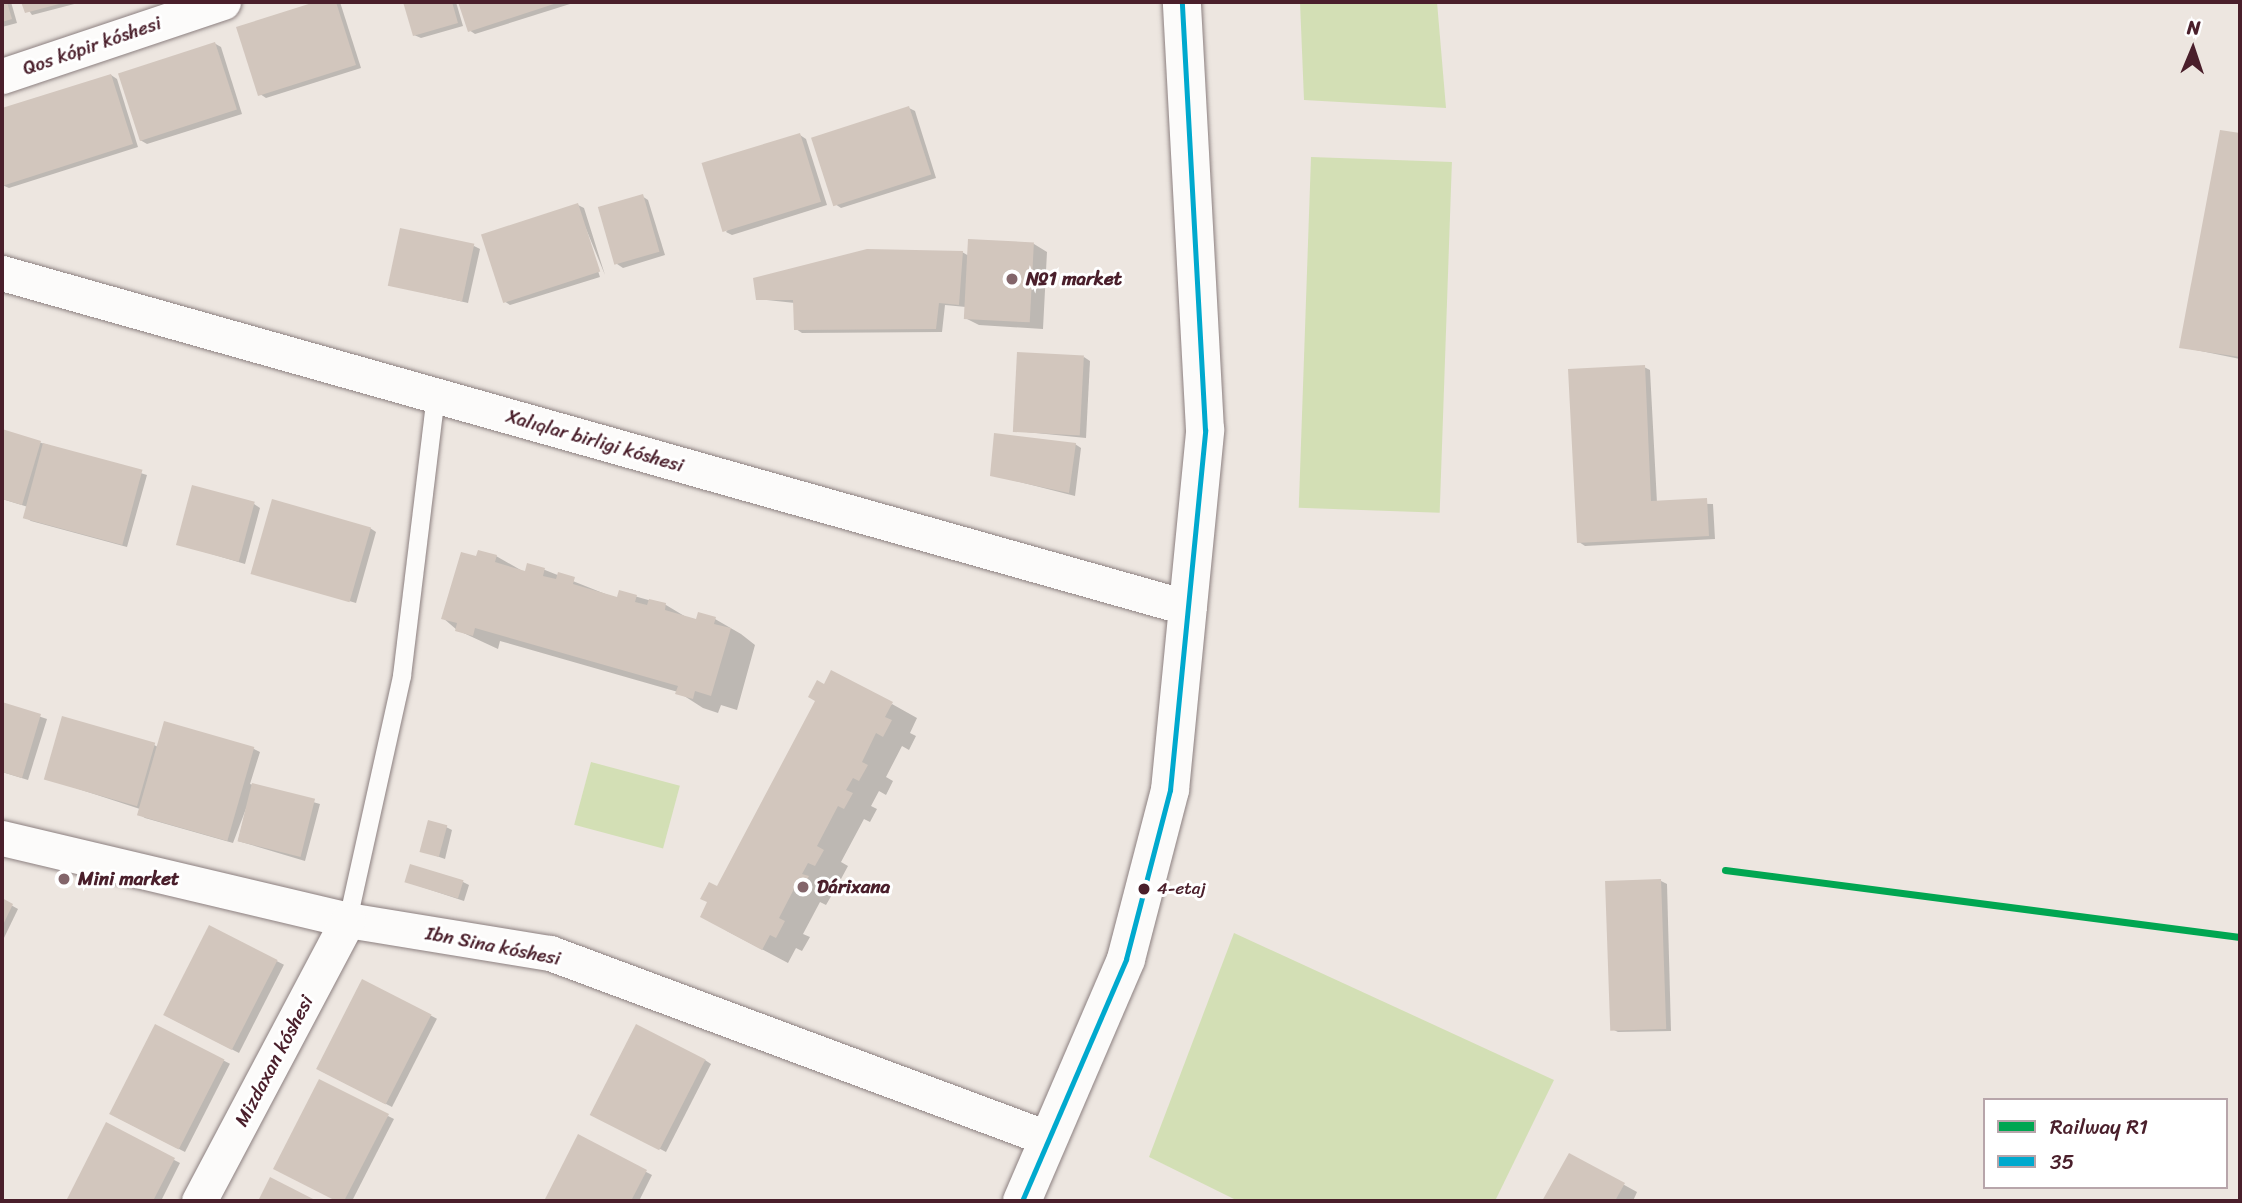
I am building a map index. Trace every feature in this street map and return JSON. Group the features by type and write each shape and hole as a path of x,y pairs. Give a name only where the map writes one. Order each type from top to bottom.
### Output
{"street":[{"name":"Qos kópir kóshesi","path":"2,76 223,2"},
{"path":"1022,1201 1126,959 1170,790 1205,430 1182,2"},
{"name":"Xalıqlar birligi kóshesi","path":"2,273 1189,608"},
{"name":"Ibn Sina kóshesi","path":"2,838 348,920 550,953 1047,1138"},
{"name":"Mizdaxan kóshesi","path":"199,1201 348,920"}],"lane":[{"path":"348,920 402,676 436,396"}],"green space":[{"path":"1300,2 1437,2 1446,108 1304,100"},
{"path":"1311,157 1452,162 1440,513 1299,508"},
{"path":"591,762 680,786 663,849 574,825"},
{"path":"1234,933 1554,1080 1495,1201 1238,1201 1149,1157"}],"building":[{"path":"2,2 7,2 12,19 2,22"},
{"path":"21,2 63,2 63,3 25,13"},
{"path":"315,2 336,2 356,65 258,96 236,27"},
{"path":"403,2 452,2 458,23 413,36"},
{"path":"458,2 560,2 468,32"},
{"path":"215,42 237,110 140,141 118,74"},
{"path":"111,74 133,144 2,186 2,108"},
{"path":"909,106 931,174 833,206 811,138"},
{"path":"2220,130 2240,133 2240,357 2179,348"},
{"path":"800,133 821,202 723,232 702,163"},
{"path":"643,194 660,252 614,265 598,207"},
{"path":"578,203 600,271 503,303 481,235"},
{"path":"400,228 474,244 462,302 388,286"},
{"path":"968,239 1034,242 1030,322 964,319"},
{"path":"867,249 963,251 959,305 939,303 936,329 794,330 793,300 756,300 753,278"},
{"path":"1017,352 1084,356 1080,435 1013,432"},
{"path":"1645,365 1651,501 1707,498 1709,536 1577,543 1568,369"},
{"path":"2,429 41,441 22,505 2,499"},
{"path":"994,433 1076,443 1069,493 990,476"},
{"path":"43,443 142,470 122,545 23,518"},
{"path":"192,485 255,502 239,562 176,545"},
{"path":"272,499 371,527 350,602 251,574"},
{"path":"478,550 497,555 495,562 525,571 527,563 545,568 543,576 556,579 558,572 575,577 573,584 617,597 619,590 637,595 635,602 647,605 649,599 666,603 665,610 696,619 698,612 716,617 714,624 731,628 711,696 695,691 693,699 675,694 678,686 475,628 473,636 455,631 457,623 441,619 461,552 476,556"},
{"path":"831,670 893,702 885,717 892,720 883,737 876,733 862,762 868,765 859,781 853,778 846,790 853,793 844,809 838,806 817,846 824,850 815,866 808,863 802,874 809,876 800,892 794,889 779,918 785,921 776,938 770,935 762,950 700,917 707,902 700,899 709,882 717,886 815,701 808,697 817,680 824,684"},
{"path":"2,702 41,714 22,778 2,772"},
{"path":"62,716 155,743 137,806 44,779"},
{"path":"164,721 254,747 227,841 137,815"},
{"path":"252,783 315,799 301,857 237,841"},
{"path":"428,820 447,825 439,857 419,852"},
{"path":"410,864 464,880 458,899 404,882"},
{"path":"1661,879 1666,1029 1610,1031 1605,881"},
{"path":"2,898 13,904 2,927"},
{"path":"209,925 278,960 232,1050 163,1015"},
{"path":"362,979 431,1014 386,1104 316,1069"},
{"path":"155,1024 224,1059 179,1149 109,1114"},
{"path":"636,1024 705,1059 659,1150 590,1115"},
{"path":"319,1079 389,1114 344,1201 336,1201 273,1169"},
{"path":"106,1122 175,1158 153,1201 66,1201"},
{"path":"578,1134 647,1170 631,1201 544,1201"},
{"path":"1569,1153 1625,1183 1615,1201 1542,1201"},
{"path":"270,1177 317,1201 258,1201"}],"rail line":[{"name":"R1","path":"1725,870 2240,937"}],"transit line":[{"name":"35","path":"1022,1201 1126,959 1170,790 1205,430 1182,2"}],"place":[{"name":"№1 market","path":"1012,279"},
{"name":"Mini market","path":"64,879"},
{"name":"Dárixana","path":"803,887"},
{"name":"4-etaj","path":"1144,889"}]}
